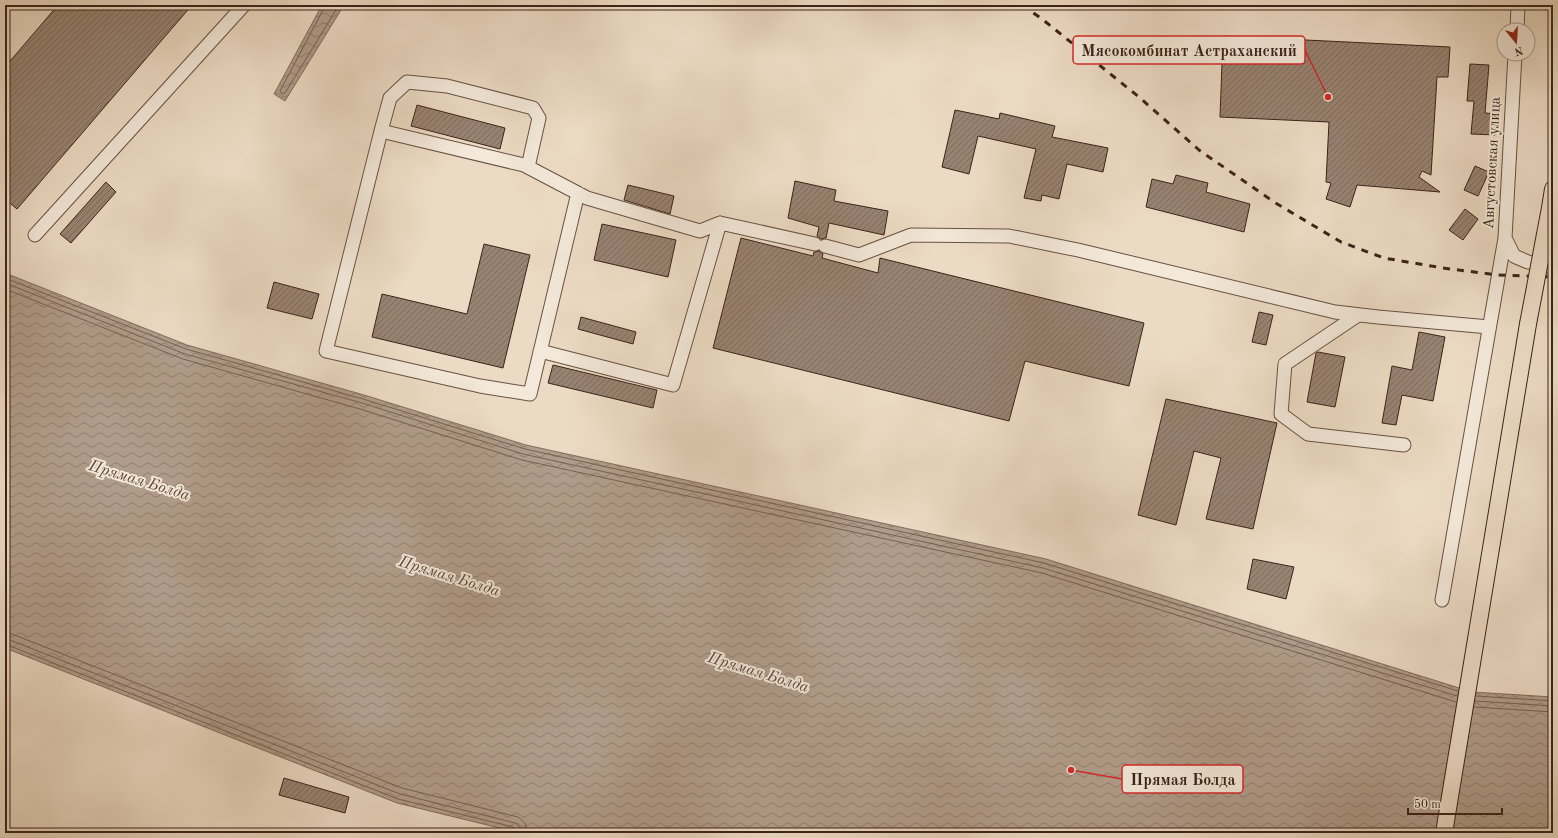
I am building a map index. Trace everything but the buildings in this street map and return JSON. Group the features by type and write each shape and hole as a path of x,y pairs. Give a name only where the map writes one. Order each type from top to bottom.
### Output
{"main road":[{"path":"1444,833 1528,324 1553,189"}],"street":[{"path":"35,235 244,5"},
{"path":"1517,22 1518,5"},
{"name":"Августовская улица","path":"1515,62 1505,238 1514,256 1528,262 1553,267"},
{"path":"528,167 539,118 533,108 447,86 407,82 390,98 380,131 326,351 480,386 530,394 578,193"},
{"path":"380,131 524,165 587,198 700,231 720,223 859,255 911,235 1009,236 1086,252 1335,312 1489,326"},
{"path":"540,351 673,385 720,223"},
{"path":"1442,600 1505,238"},
{"path":"1358,315 1285,364 1281,414 1308,434 1404,445"}],"water":[{"path":"322,5 344,5 285,101 274,94"},
{"path":"5,273 187,345 364,395 526,445 1046,559 1472,692 1553,697 1553,833 520,833 397,803 5,648"}],"railway":[{"path":"1022,5 1042,19 1139,97 1199,150 1274,202 1341,242 1384,258 1443,268 1498,275 1553,277"}],"place":[{"name":"Мясокомбинат Астраханский","path":"1328,97"},
{"name":"Прямая Болда","path":"1071,770"}]}
